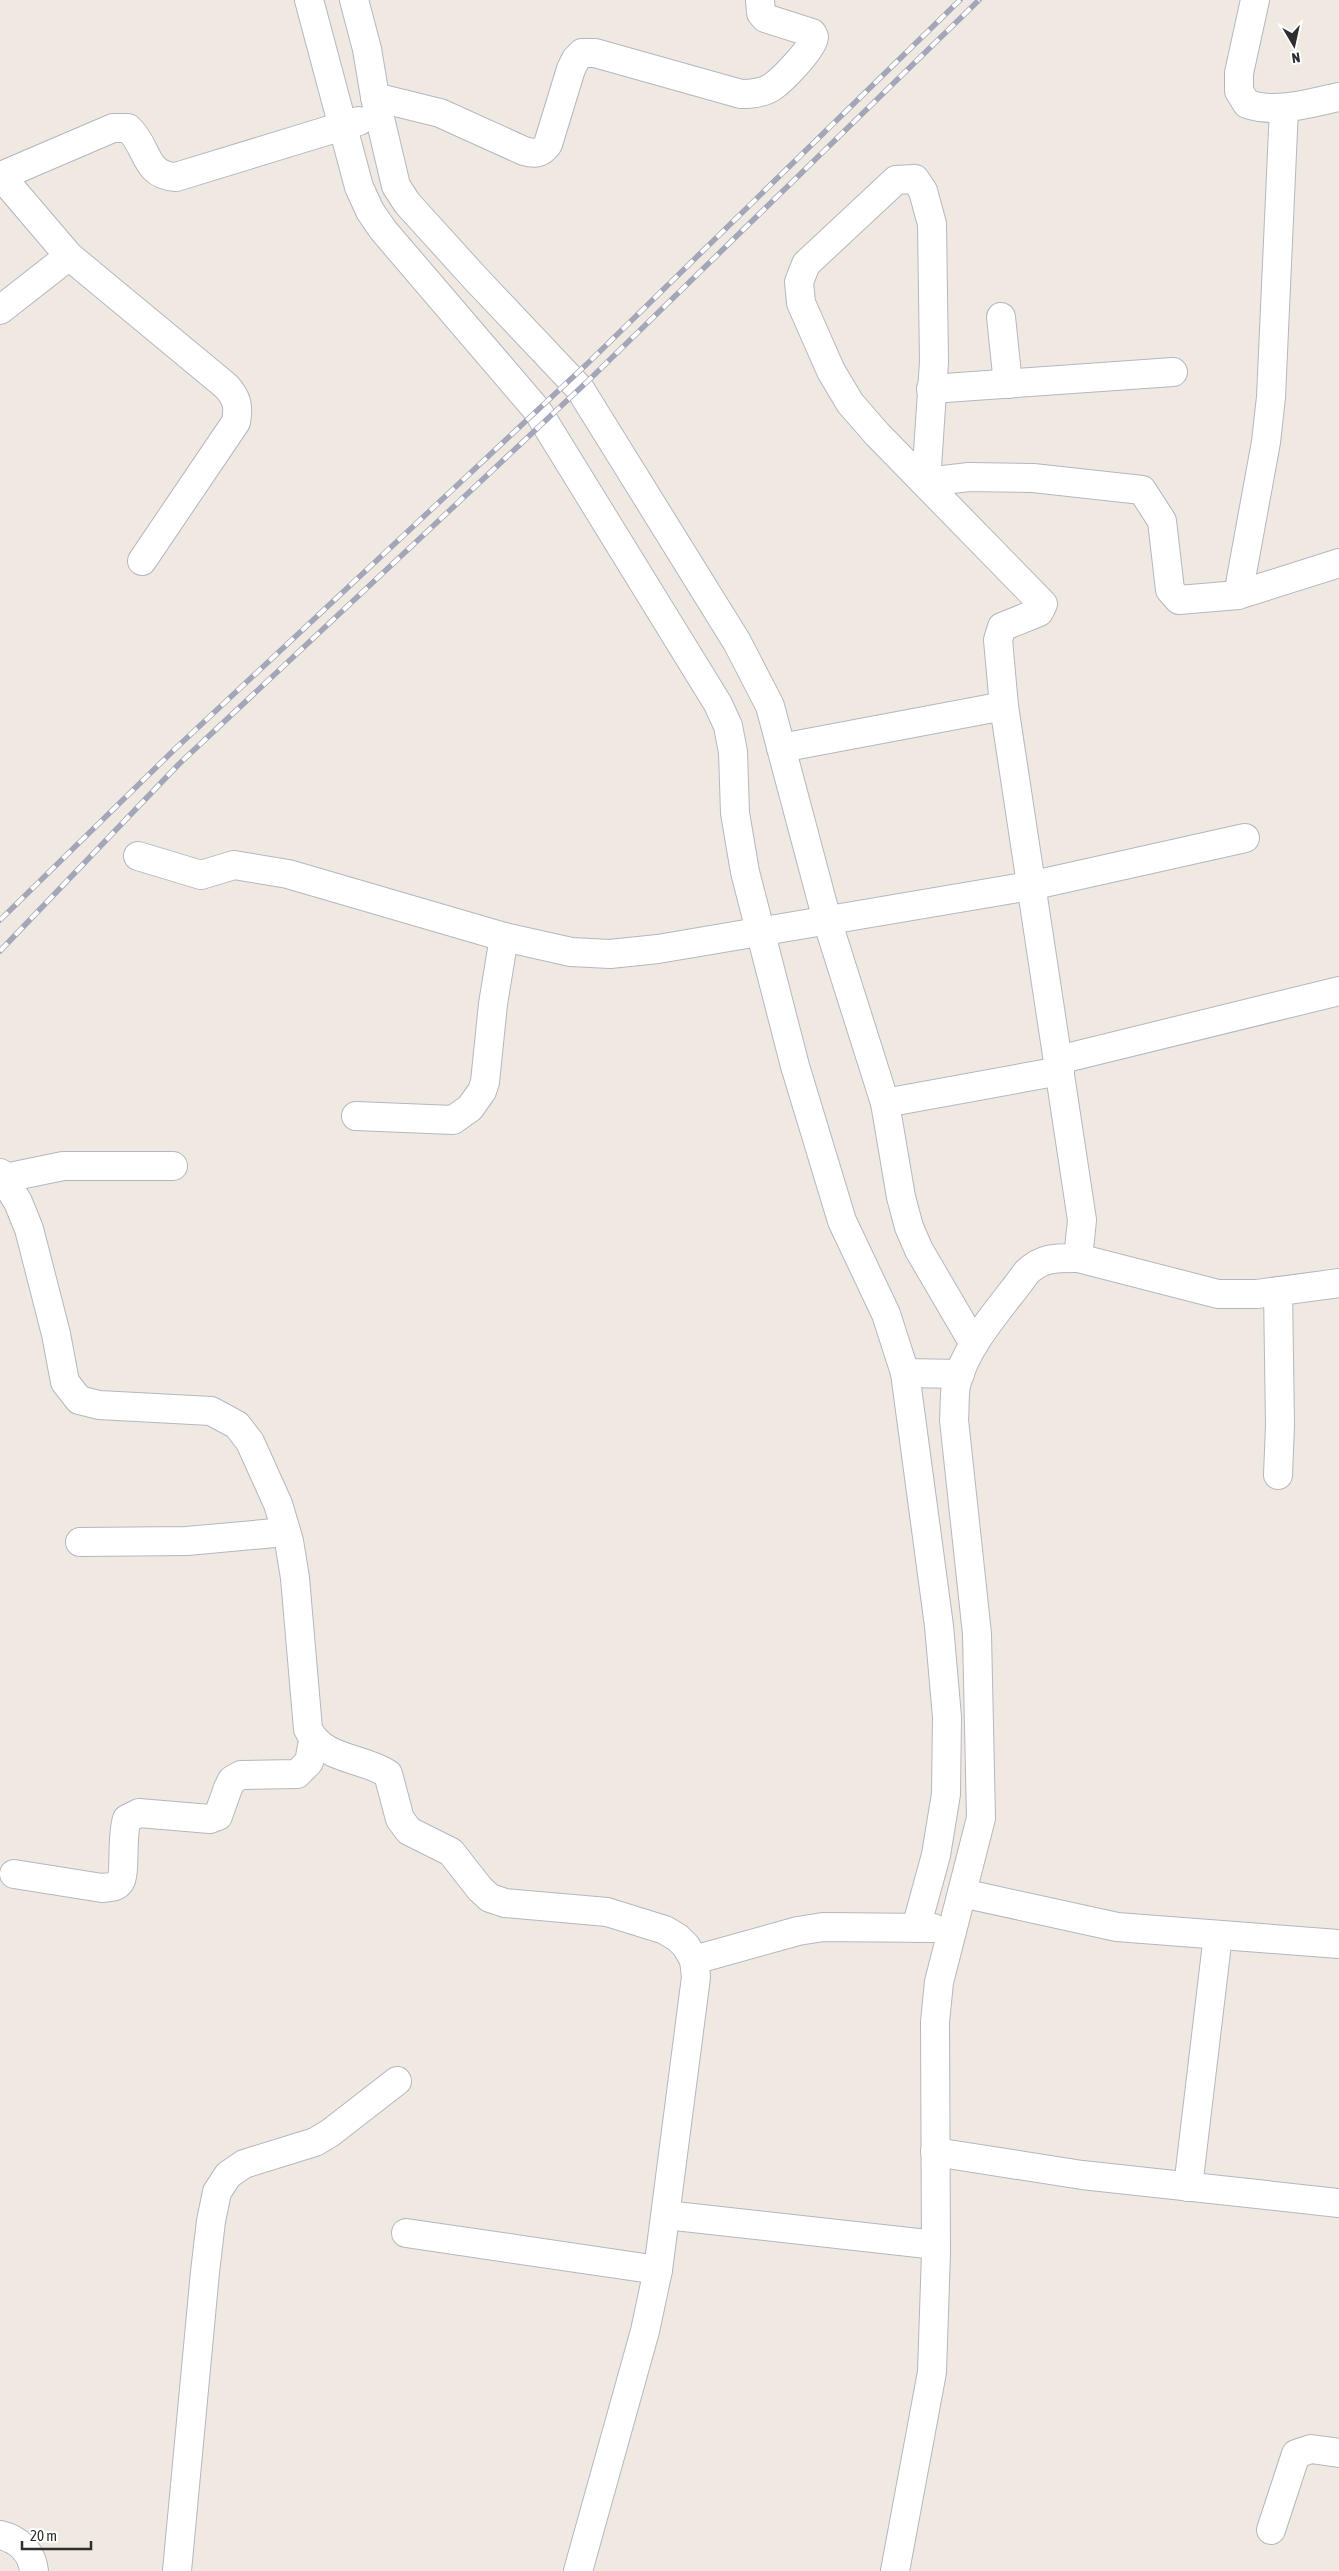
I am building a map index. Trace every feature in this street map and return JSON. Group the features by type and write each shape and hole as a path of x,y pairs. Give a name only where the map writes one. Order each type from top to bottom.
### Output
{"street":[{"path":"309,0 396,186 407,203 468,271 580,389 737,642 770,706 781,748 793,926 795,1066 842,1221 886,1314 929,1374 956,1387 954,1420 977,1634 982,1786 981,1818 939,1982 935,2022 936,2245 932,2372 895,2571"},
{"path":"354,0 367,50 359,186 370,211 383,230 538,410 718,704 728,726 733,752 738,830 745,872 793,926 885,1102 901,1197 909,1227 919,1250 974,1344"},
{"path":"142,561 236,422 238,408 235,396 226,386 69,256 0,176 113,128 128,128 138,137 153,169 163,176 176,177 363,116 440,113 524,151 534,153 543,151 548,144 571,69 576,59 582,53 595,53 742,94 756,94 772,87 810,48 814,37 812,32 765,18 761,13 760,0"},
{"path":"1255,0 1239,72 1240,91 1246,104 1261,109 1284,108 1339,97"},
{"path":"1238,594 1266,442 1271,397 1284,108"},
{"path":"926,482 935,333 932,224 923,191 915,179 906,178 896,180 806,264 799,282 801,303 831,371 850,403 876,434 926,482 1043,604 1039,612 1007,624 998,633 1004,706 1082,1220 1078,1258"},
{"path":"0,310 69,256"},
{"path":"1001,317 1008,384"},
{"path":"931,389 1173,372"},
{"path":"926,482 969,477 1033,478 1142,490 1162,521 1170,590 1178,600 1238,594 1339,563"},
{"path":"781,748 1004,706"},
{"path":"138,856 201,875 234,865 288,874 504,937 571,952 610,954 658,949 1030,886 1245,838"},
{"path":"356,1116 453,1120 470,1108 482,1091 485,1082 493,1004 504,937"},
{"path":"885,1102 1059,1066 1339,991"},
{"path":"173,1166 63,1166 2,1176 18,1202 29,1229 56,1334 65,1382 78,1400 99,1405 211,1411 237,1425 250,1442 278,1504 296,1578 308,1730 314,1741 322,1748 377,1766 388,1774 400,1819 408,1831 451,1852 490,1898 505,1904 606,1912 664,1930 678,1938 686,1946 694,1960 696,1977 658,2270 645,2331 578,2571"},
{"path":"929,1374 974,1344 1028,1272 1038,1262 1052,1258 1078,1258 1218,1294 1278,1291 1339,1283"},
{"path":"1278,1291 1278,1475"},
{"path":"916,1928 936,1855 946,1794 947,1717 939,1626 929,1374"},
{"path":"80,1542 187,1540 286,1532"},
{"path":"14,1874 102,1888 113,1887 120,1882 123,1875 122,1831 127,1819 139,1813 210,1819 218,1816 232,1780 241,1775 297,1774 309,1762 314,1741"},
{"path":"962,1893 1116,1927 1339,1944"},
{"path":"694,1960 798,1931 850,1926 952,1928"},
{"path":"1188,2187 1218,1936"},
{"path":"177,2571 206,2263 211,2220 217,2192 228,2175 244,2164 315,2142 330,2134 397,2081"},
{"path":"935,2152 1082,2175 1339,2203"},
{"path":"666,2215 936,2245"},
{"path":"406,2233 658,2270"},
{"path":"1271,2530 1296,2454 1311,2449 1339,2453"},
{"path":"0,2535 11,2537 26,2549 33,2563 34,2571"}],"railway":[{"path":"0,920 175,749 588,363 960,0"},
{"path":"0,951 179,764 591,378 979,0"}]}
